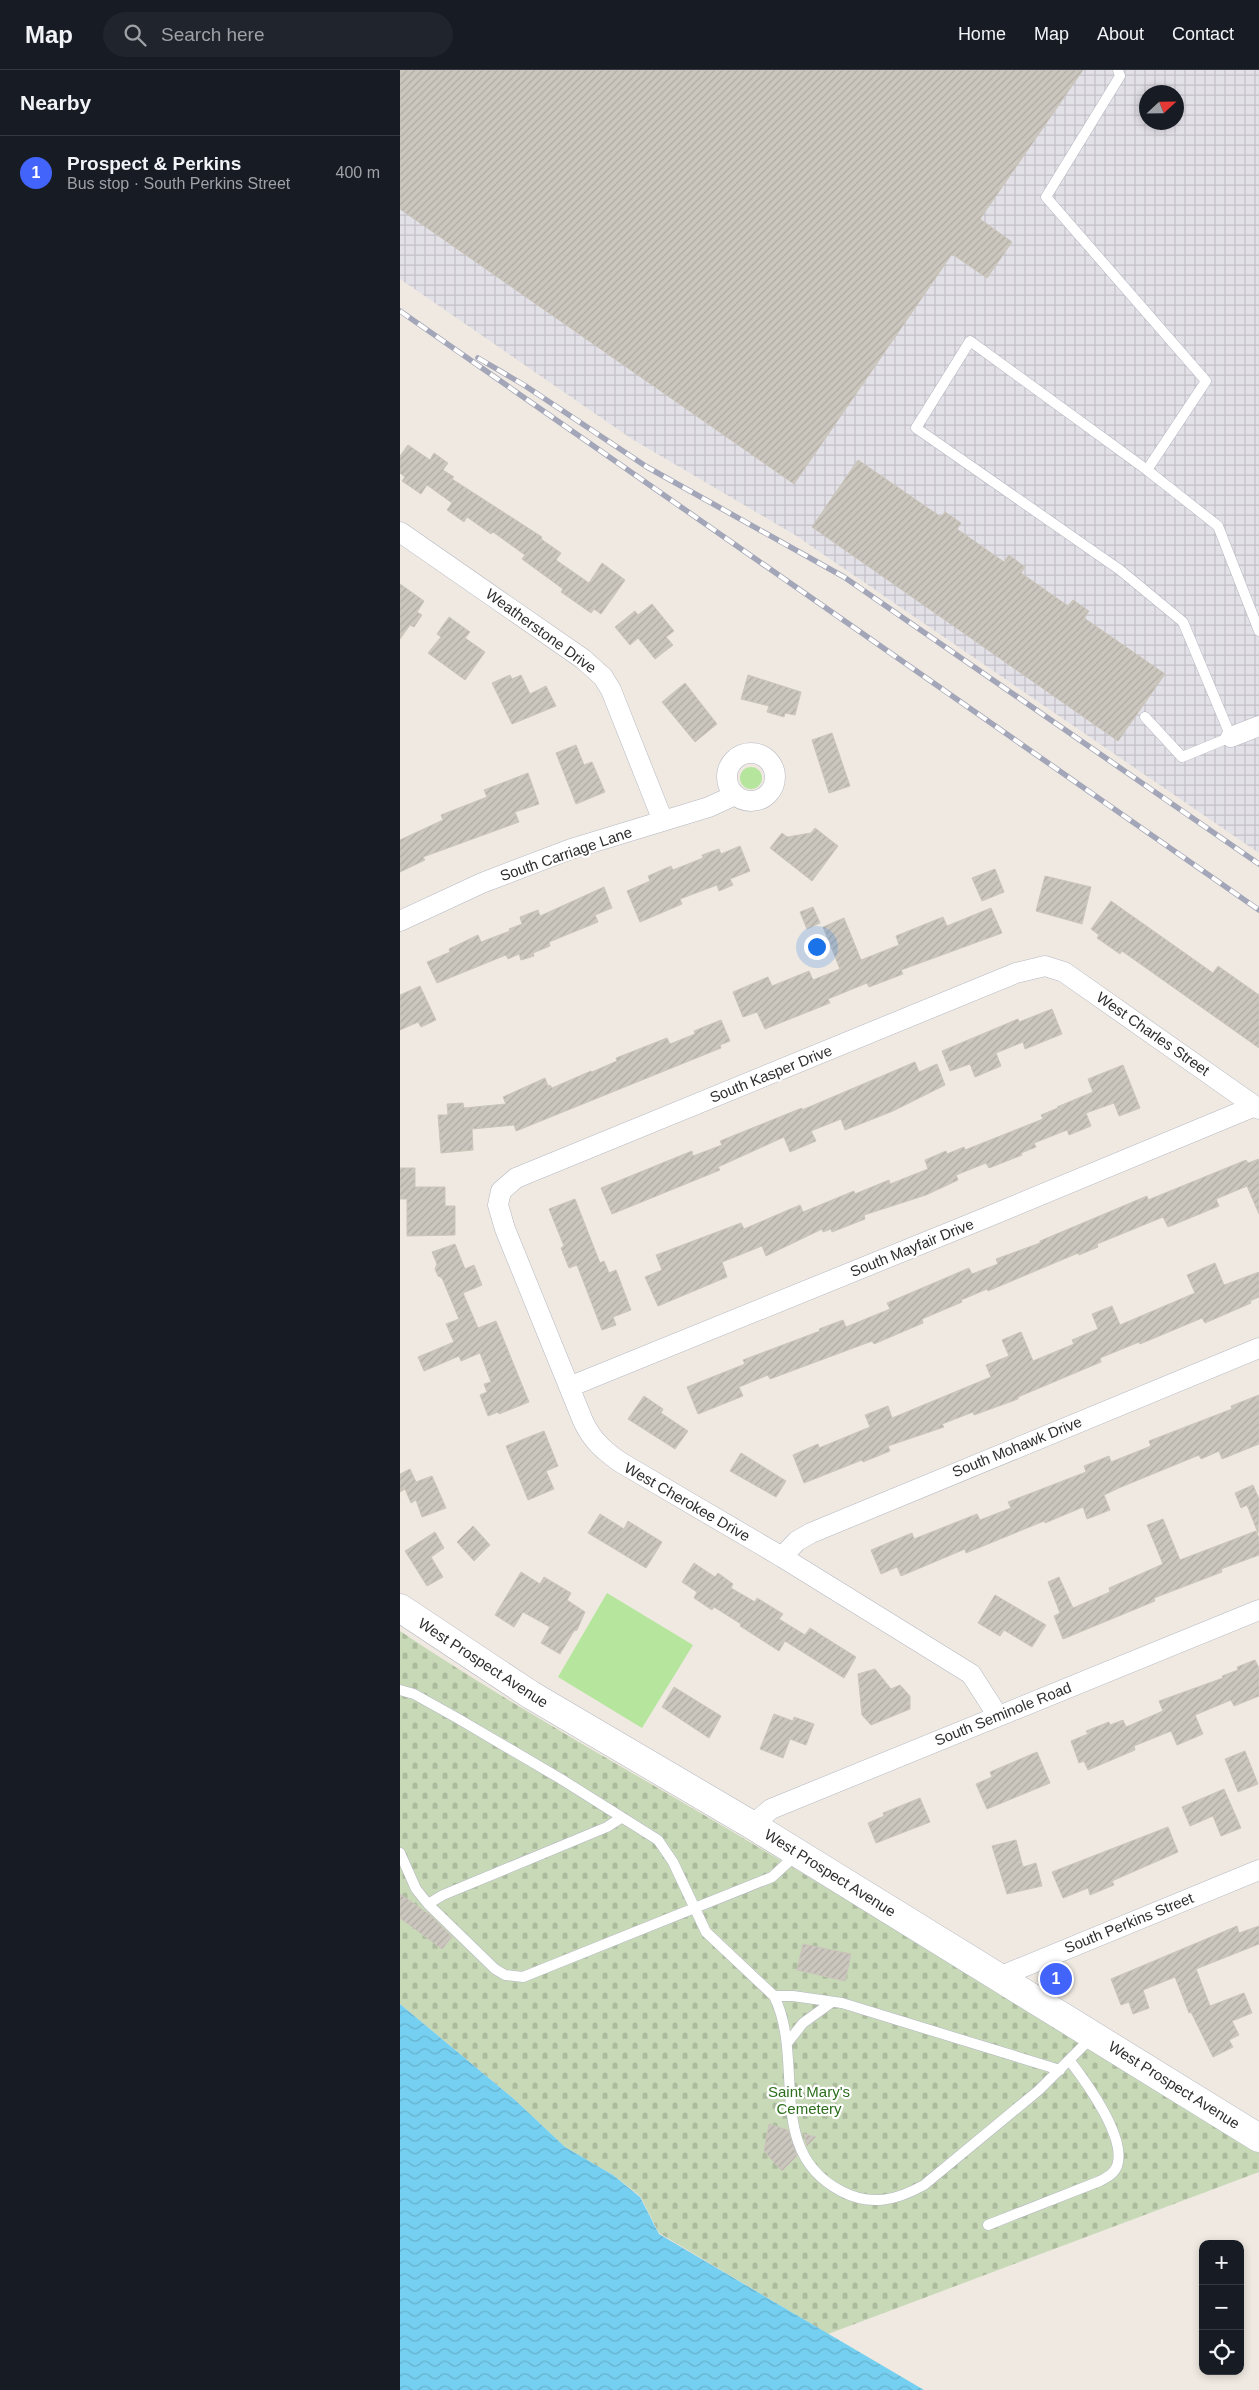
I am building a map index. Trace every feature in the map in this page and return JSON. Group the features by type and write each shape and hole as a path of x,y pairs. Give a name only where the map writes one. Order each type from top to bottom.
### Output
{"main road":[{"name":"West Prospect Avenue","path":"400,1608 530,1695 752,1825 1259,2138"}],"street":[{"name":"Weatherstone Drive","path":"400,532 583,659 604,677 618,707 663,821"},
{"path":"1230,737 1259,726"},
{"name":"South Carriage Lane","path":"400,921 482,883 571,849 709,807 735,795"},
{"name":"West Charles Street","path":"1045,966 1064,972 1257,1107"},
{"name":"South Kasper Drive","path":"501,1191 506,1184 525,1175 1007,977 1031,968 1045,966"},
{"name":"South Mayfair Drive","path":"569,1387 1257,1107"},
{"name":"West Cherokee Drive","path":"501,1191 498,1205 505,1229 589,1434 598,1446 620,1462 782,1556 971,1674 998,1716"},
{"name":"South Mohawk Drive","path":"782,1556 797,1541 811,1533 1259,1348"},
{"name":"South Seminole Road","path":"752,1825 772,1810 1259,1610"},
{"name":"South Perkins Street","path":"999,1977 1259,1870"}],"lane":[{"path":"1118,70 1120,76 1046,197 1206,381 1146,470"},
{"path":"1144,717 1182,756 1230,737 1182,622 1120,570 916,428 970,341 1146,470 1218,526 1259,631"},
{"path":"400,1690 414,1694 466,1723 561,1779 658,1840 673,1862 706,1932 774,1996 780,2008 788,2042 791,2119 794,2132 811,2168 828,2184 852,2196 886,2201 906,2195 924,2185 1060,2070 1094,2035"},
{"path":"428,1904 443,1895 607,1827 621,1818"},
{"path":"400,1853 416,1889 428,1904 495,1968 505,1974 523,1977 696,1910 772,1878 797,1854"},
{"path":"774,1996 794,1996 832,2002 1060,2070"},
{"path":"788,2042 803,2023 832,2002"},
{"path":"988,2225 1100,2181 1111,2175 1116,2168 1119,2159 1118,2148 1108,2123 1090,2088 1070,2061"}],"shaded area":[{"path":"400,70 1259,70 1259,853 795,535 632,439 400,279"}],"green space":[{"path":"751,767 759,770 762,778 759,786 751,789 743,786 740,778 743,770"},
{"path":"607,1593 693,1645 642,1728 558,1677"},
{"name":"Saint Mary's Cemetery","path":"400,1631 523,1709 865,1911 1259,2153 1259,2172 828,2334 659,2233 640,2196 613,2175 565,2147 514,2099 400,2004"}],"water":[{"path":"400,2004 514,2099 565,2147 613,2175 640,2197 659,2234 924,2390 400,2390"}],"building":[{"path":"400,70 1083,70 980,219 1012,242 987,278 952,254 794,484 400,209"},
{"path":"408,445 430,460 434,453 448,463 443,470 454,477 452,479 542,537 541,539 561,553 556,560 589,583 602,563 625,580 601,614 594,609 591,613 561,592 563,589 522,559 525,555 493,532 491,534 467,517 464,522 447,510 452,503 427,485 421,494 402,481 405,477 400,473 400,456"},
{"path":"858,460 941,517 945,512 961,523 957,529 1004,562 1009,555 1025,567 1021,573 1068,606 1073,600 1089,611 1084,618 1165,674 1118,741 812,527"},
{"path":"400,584 424,601 417,612 422,615 414,627 410,625 400,639"},
{"path":"652,604 674,631 666,637 673,645 655,659 638,638 630,645 615,627 635,611 638,615"},
{"path":"449,617 470,632 465,638 485,652 465,680 428,653 441,637 437,634"},
{"path":"510,675 512,679 521,675 530,694 546,686 556,706 512,724 492,683"},
{"path":"748,675 801,692 795,715 785,713 784,717 767,712 769,706 741,699"},
{"path":"685,683 717,724 695,742 662,702"},
{"path":"832,733 850,786 829,793 812,740"},
{"path":"576,745 584,765 592,762 605,792 576,804 556,753"},
{"path":"528,773 539,804 515,812 519,822 423,857 425,860 400,872 400,840 443,820 441,815 487,797 484,790"},
{"path":"815,828 838,846 812,881 770,848 782,833 787,837 811,833"},
{"path":"740,846 750,871 730,879 733,885 719,891 717,885 680,899 682,904 640,922 627,891 650,881 648,876 671,866 673,870 703,858 702,855 719,849 721,854"},
{"path":"995,869 1004,892 982,901 972,878"},
{"path":"1045,876 1091,887 1082,924 1036,911"},
{"path":"604,887 612,908 595,915 598,922 549,942 550,946 533,953 534,956 521,960 519,954 508,959 506,955 437,983 427,962 450,952 449,949 478,935 481,942 510,931 509,929 522,924 520,917 538,910 540,916"},
{"path":"1111,901 1213,973 1218,966 1259,995 1259,1048 1122,951 1120,954 1097,938 1099,935 1091,929"},
{"path":"813,907 820,923 807,929 800,912"},
{"path":"991,908 1002,933 901,970 903,974 869,987 867,983 828,999 830,1003 765,1029 757,1012 743,1017 733,992 768,977 772,986 809,971 813,980 840,969 823,927 844,918 861,960 899,945 896,936 943,917 947,926"},
{"path":"420,986 436,1020 421,1027 418,1022 400,1030 400,995"},
{"path":"1052,1009 1062,1034 1025,1049 1023,1042 996,1053 1001,1066 975,1077 970,1064 950,1071 942,1051 1018,1019 1019,1022"},
{"path":"721,1020 730,1041 720,1045 721,1048 516,1131 514,1125 472,1129 473,1150 441,1153 438,1115 448,1115 447,1104 463,1103 464,1108 506,1104 503,1097 545,1078 548,1086 550,1085 552,1088 617,1061 616,1058 667,1038 670,1044 695,1034 694,1031"},
{"path":"915,1062 919,1072 937,1064 945,1085 893,1111 845,1130 841,1119 811,1131 816,1141 790,1152 784,1137 718,1167 720,1170 612,1214 601,1188 692,1151 693,1156 722,1145 720,1141 802,1108 802,1110"},
{"path":"1123,1065 1140,1108 1119,1116 1114,1103 1086,1113 1091,1126 1069,1135 1067,1130 1034,1143 1036,1147 1021,1153 1022,1155 989,1168 986,1163 956,1175 958,1180 926,1195 864,1215 865,1219 832,1232 831,1229 823,1232 822,1229 766,1256 762,1246 722,1262 727,1277 658,1306 645,1277 662,1270 656,1255 741,1223 744,1229 800,1205 803,1212 854,1191 855,1194 889,1180 890,1184 928,1169 925,1160 946,1151 947,1154 964,1147 965,1150 1043,1119 1041,1115 1093,1092 1088,1079"},
{"path":"1259,1159 1259,1214 1247,1186 1216,1199 1219,1206 1168,1227 1163,1217 1097,1244 1098,1247 1079,1255 1078,1253 988,1291 987,1289 961,1300 962,1302 922,1319 923,1323 874,1344 872,1341 770,1379 768,1375 739,1387 743,1396 698,1414 687,1387 745,1364 743,1360 820,1331 819,1329 843,1320 846,1327 890,1309 887,1303 969,1268 972,1274 998,1264 996,1259 1040,1243 1040,1241 1147,1196 1148,1200 1246,1160 1248,1163"},
{"path":"400,1168 415,1168 415,1187 445,1187 445,1206 455,1206 455,1235 407,1236 407,1199 400,1199"},
{"path":"575,1199 600,1263 604,1261 609,1273 616,1270 631,1310 613,1317 616,1325 602,1330 577,1265 569,1268 561,1248 564,1246 549,1209"},
{"path":"455,1244 465,1269 474,1265 482,1285 463,1293 478,1328 496,1321 529,1402 499,1414 498,1412 488,1416 480,1395 487,1392 484,1384 491,1382 480,1353 461,1361 459,1356 424,1371 418,1357 454,1342 446,1324 459,1319 442,1278 438,1276 435,1269 437,1264 432,1252"},
{"path":"1215,1263 1224,1285 1259,1272 1259,1297 1250,1301 1251,1303 1205,1323 1202,1318 1140,1344 1139,1342 1100,1358 1101,1362 1018,1397 1018,1399 974,1415 973,1412 942,1424 944,1427 888,1446 890,1451 804,1483 793,1455 818,1444 819,1448 870,1427 865,1415 888,1406 892,1418 991,1377 986,1365 1009,1356 1002,1340 1021,1332 1033,1361 1074,1344 1072,1340 1098,1329 1092,1314 1112,1306 1120,1325 1195,1293 1187,1275"},
{"path":"1259,1395 1259,1444 1222,1459 1219,1451 1201,1459 1199,1455 1121,1487 1104,1495 1110,1510 1087,1519 1083,1507 966,1553 965,1549 901,1576 897,1567 881,1574 871,1550 912,1533 914,1539 977,1514 980,1520 1011,1508 1008,1502 1086,1472 1084,1466 1109,1456 1111,1462 1151,1446 1149,1441 1232,1409 1231,1406"},
{"path":"644,1396 663,1409 661,1413 688,1431 675,1449 628,1419"},
{"path":"544,1431 558,1466 546,1471 554,1489 528,1500 506,1446"},
{"path":"741,1453 786,1481 776,1497 730,1471"},
{"path":"410,1469 416,1482 432,1476 446,1508 422,1517 416,1500 411,1503 405,1489 400,1492 400,1474"},
{"path":"1253,1485 1259,1499 1258,1533 1247,1505 1241,1508 1235,1493"},
{"path":"600,1514 624,1529 628,1521 662,1542 646,1568 588,1533"},
{"path":"1163,1519 1180,1560 1256,1531 1259,1538 1259,1555 1221,1569 1222,1572 1154,1598 1155,1601 1063,1639 1054,1616 1060,1613 1048,1582 1059,1577 1073,1608 1110,1592 1109,1588 1163,1564 1147,1525"},
{"path":"473,1526 490,1545 474,1561 457,1542"},
{"path":"435,1532 444,1548 431,1557 443,1577 427,1586 405,1551"},
{"path":"694,1563 715,1577 718,1573 733,1584 731,1588 755,1602 757,1598 783,1614 779,1619 805,1635 810,1628 856,1657 844,1678 785,1641 779,1651 714,1607 712,1610 694,1598 697,1592 682,1582"},
{"path":"521,1572 540,1584 544,1577 571,1593 567,1600 585,1612 577,1630 574,1631 560,1654 541,1643 550,1627 523,1612 514,1627 495,1615"},
{"path":"995,1595 1046,1625 1032,1647 1004,1630 1000,1636 978,1623"},
{"path":"1255,1660 1259,1668 1259,1696 1234,1706 1231,1700 1195,1715 1203,1734 1177,1745 1171,1731 1134,1746 1135,1750 1088,1770 1084,1761 1079,1763 1071,1741 1088,1734 1086,1731 1109,1722 1110,1725 1123,1720 1126,1727 1163,1711 1159,1701 1223,1678 1222,1676 1238,1670 1237,1667"},
{"path":"875,1669 891,1689 900,1685 910,1696 910,1709 871,1725 862,1715 858,1674"},
{"path":"674,1687 721,1716 709,1738 662,1707"},
{"path":"774,1714 793,1721 794,1717 814,1724 806,1745 790,1739 783,1758 760,1749"},
{"path":"1245,1751 1258,1784 1238,1792 1225,1759"},
{"path":"1037,1752 1050,1783 987,1809 976,1784 992,1777 990,1772"},
{"path":"1224,1789 1241,1828 1221,1836 1213,1816 1190,1826 1182,1807"},
{"path":"920,1798 930,1822 876,1843 868,1823 884,1816 883,1813"},
{"path":"1168,1827 1178,1852 1112,1881 1114,1885 1090,1895 1088,1888 1063,1898 1052,1872"},
{"path":"1016,1840 1023,1867 1036,1863 1042,1886 1007,1894 992,1846"},
{"path":"400,1894 430,1915 452,1937 442,1949 400,1918"},
{"path":"1237,1926 1239,1933 1259,1926 1259,1944 1196,1969 1210,2006 1244,1993 1252,2013 1232,2021 1239,2035 1229,2040 1233,2047 1213,2057 1191,2012 1189,2013 1175,1977 1143,1990 1149,2008 1133,2014 1129,2002 1121,2005 1111,1979"},
{"path":"803,1944 851,1954 845,1981 797,1970"},
{"path":"769,2124 788,2130 797,2156 782,2171 764,2151"},
{"path":"804,2134 816,2137 807,2146"}],"railway":[{"path":"400,311 1259,910"},
{"path":"478,358 524,385 647,467 844,577 1259,864"}],"place":[{"name":"Prospect & Perkins","path":"1056,1979"}]}
